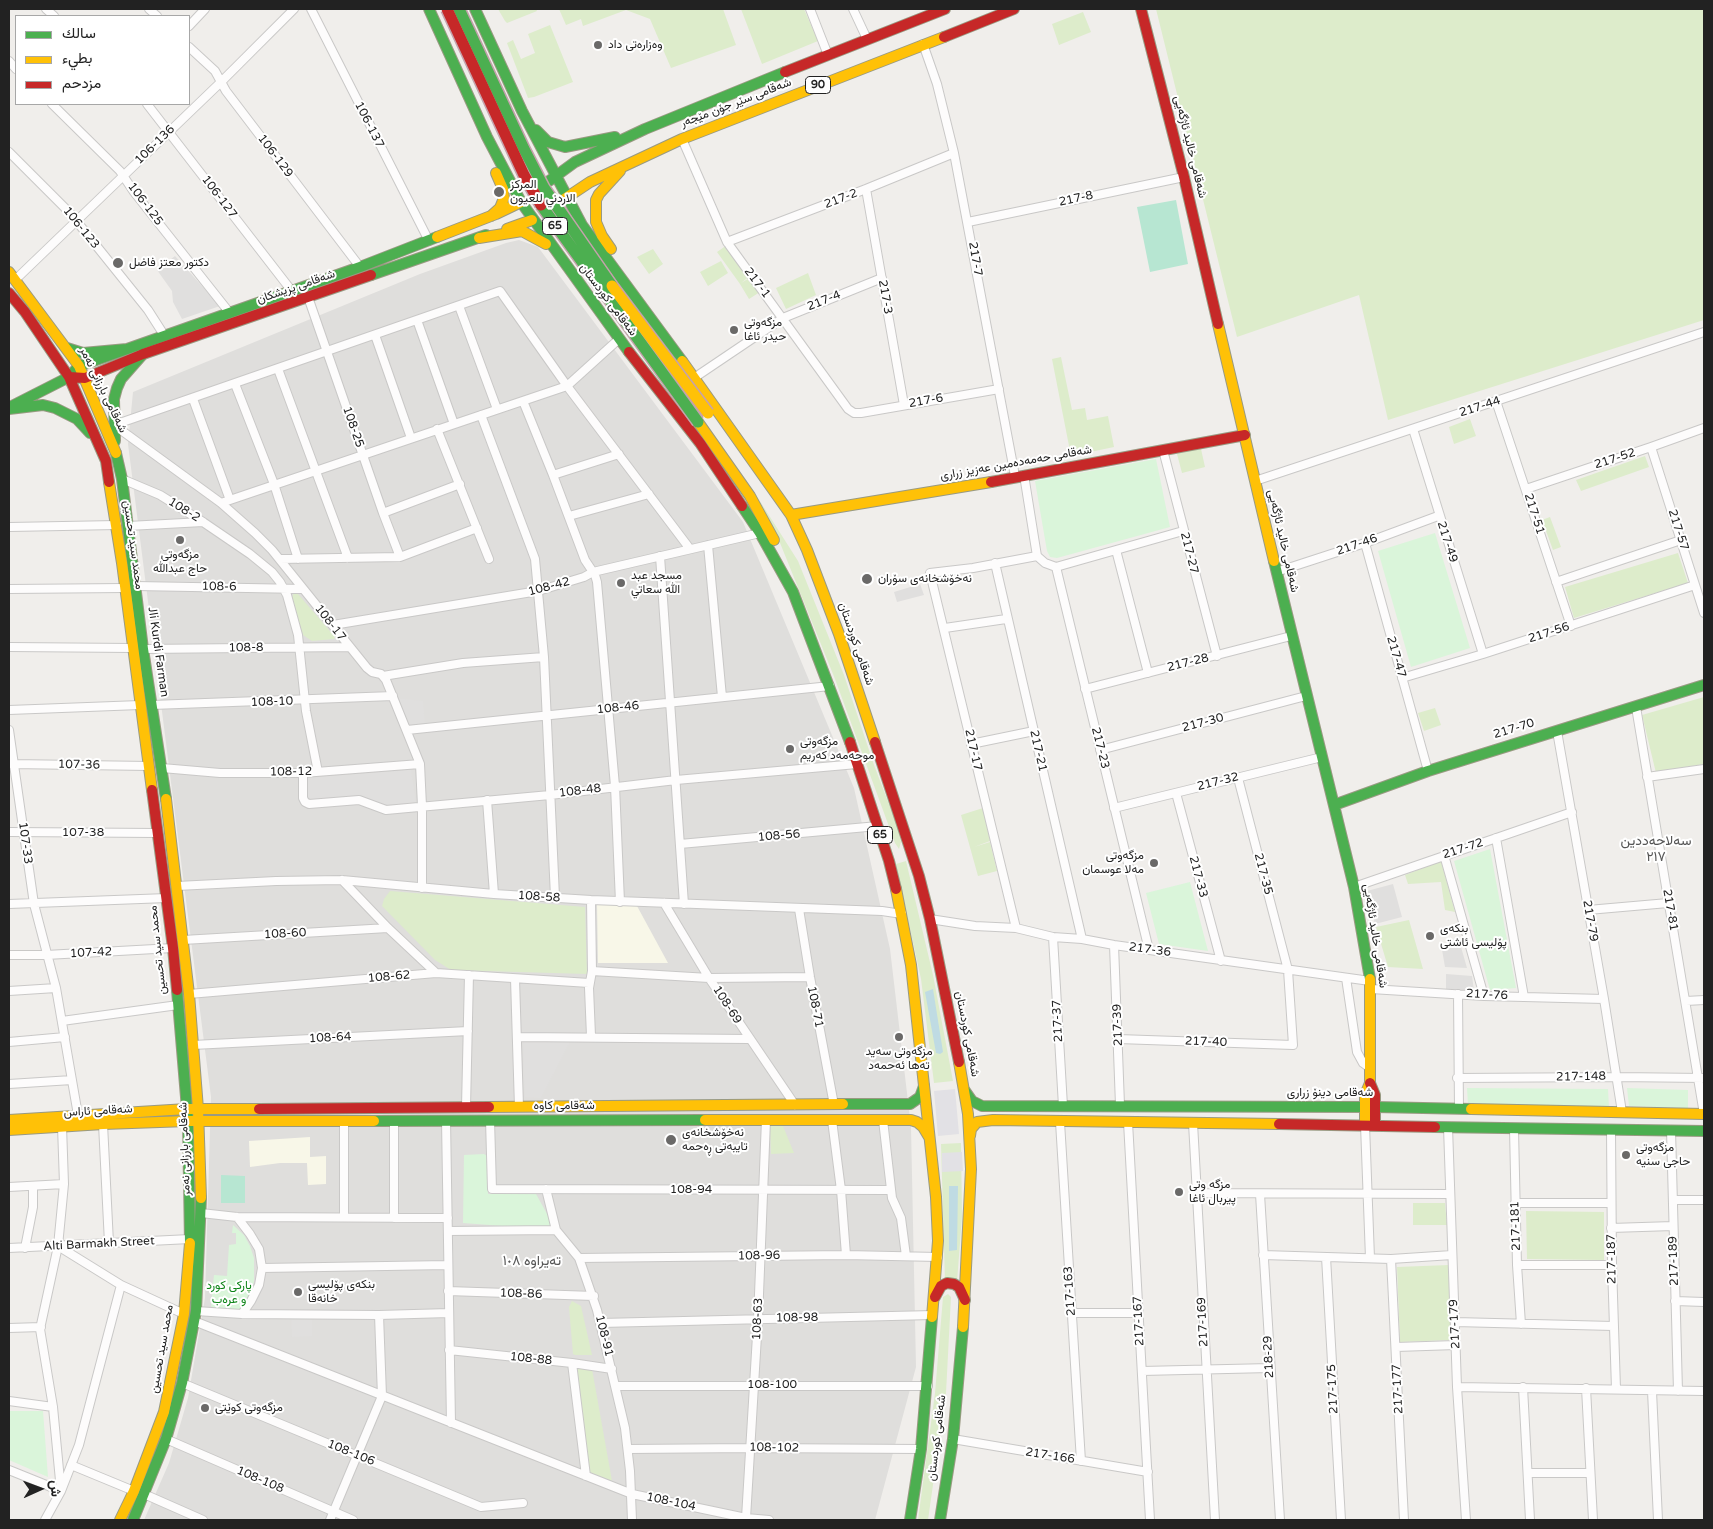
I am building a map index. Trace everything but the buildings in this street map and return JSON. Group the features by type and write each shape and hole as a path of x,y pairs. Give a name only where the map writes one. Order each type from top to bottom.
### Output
{"main road":[{"name":"شەقامی کوردستان","path":"429,9 498,160 516,205 532,220 619,339 700,444 760,533 793,592"},
{"name":"شەقامی کوردستان","path":"447,9 524,175 537,198 558,230 750,496 774,538 830,686 878,826 900,857 930,920 965,1089 971,1169 965,1301 952,1439 940,1520"},
{"name":"شەقامی کوردستان","path":"459,9 544,188 620,297 708,414 792,532 815,572"},
{"name":"شەقامی کوردستان","path":"474,9 524,116 564,185 582,224 624,284 660,328 791,515 807,550 839,634 900,857 902,914 911,965 936,1197 938,1257 928,1386 921,1450 910,1520"},
{"name":"شەقامی سێر جۆن مێجەر","path":"532,220 553,206 575,162 644,130 828,54 945,9"},
{"name":"شەقامی سێر جۆن مێجەر","path":"516,205 544,186 586,185 682,139 1014,9"},
{"name":"شەقامی خالید ئاژگەیی","path":"1141,9 1184,177 1291,636 1354,887 1370,985 1370,1084 1375,1095 1370,1107 1370,1126"},
{"path":"464,85 478,104 496,140 509,141 519,136 524,126 524,116"},
{"path":"464,85 470,108 504,191 504,200 501,207 491,216"},
{"path":"524,116 544,139 552,144 565,147 578,146 644,130"},
{"path":"532,220 540,203 546,166 539,144"},
{"path":"564,185 572,169 595,152"},
{"path":"498,160 516,176 544,186"},
{"path":"624,166 598,194 595,207 596,222 602,236 648,306 660,328"},
{"path":"564,185 577,182 586,185"},
{"path":"516,205 540,203 553,206 566,212 582,224"},
{"name":"شەقامی پزیشکان","path":"9,408 69,377 79,366 290,290 360,267 516,205"},
{"path":"516,205 523,212 523,217 519,224"},
{"path":"553,206 552,226 555,244 571,274"},
{"name":"شەقامی پزیشکان","path":"69,377 84,378 143,354 532,220"},
{"path":"479,238 522,231 553,248"},
{"path":"571,274 568,263 571,252 581,245 590,245 624,284"},
{"name":"شەقامی بارزانی نەمر","path":"12,276 79,366 115,448 122,479"},
{"name":"شەقامی بارزانی نەمر","path":"9,293 69,377"},
{"path":"67,348 83,353 127,349"},
{"path":"115,448 114,399 116,388 121,379 143,354"},
{"name":"محمد سید تحسین","path":"69,377 101,447 122,525 146,705 149,766 193,1115 190,1239 184,1314 164,1412 139,1492 120,1520"},
{"path":"9,408 43,405 66,412 77,419 101,447"},
{"name":"شەقامی حەمەدەمین عەزیز زراری","path":"791,515 1245,435"},
{"path":"122,479 122,525"},
{"name":"217-70","path":"1334,805 1428,771 1704,685"},
{"name":"Jli Kurdi Farman","path":"146,705 162,768"},
{"name":"شەقامی بارزانی نەمر","path":"133,1520 139,1492 166,1439 182,1383 195,1316 201,1213 193,1115 189,994 162,768"},
{"path":"900,1120 906,1112 905,1104 920,1098 924,1086"},
{"name":"شەقامی دینۆ زراری","path":"965,1089 968,1096 976,1104 991,1105 1370,1107 1704,1114"},
{"name":"شەقامی کاوە","path":"193,1115 359,1108 905,1104"},
{"path":"991,1105 988,1113 993,1120"},
{"path":"359,1108 359,1120"},
{"name":"شەقامی ئاراس","path":"9,1120 78,1115 193,1115"},
{"name":"شەقامی کاوە","path":"193,1115 344,1121 911,1120 923,1127 930,1141"},
{"name":"شەقامی ئاراس","path":"9,1130 103,1124 193,1115"},
{"path":"970,1138 971,1129 977,1122 993,1120 1704,1131"},
{"path":"935,1296 941,1286 947,1283 954,1284 959,1287 965,1301"}],"street":[{"path":"190,25 205,9"},
{"name":"106-136","path":"12,276 124,176 294,9"},
{"name":"106-137","path":"311,9 429,241"},
{"path":"810,9 828,54"},
{"path":"853,9 867,39"},
{"name":"217-7","path":"923,44 937,84 954,153 999,389 1037,556"},
{"name":"106-129","path":"190,47 215,71 220,82 360,267"},
{"name":"106-125","path":"53,105 124,176 134,192 229,312"},
{"name":"106-127","path":"148,105 290,290"},
{"name":"217-1","path":"682,139 727,242 848,409 854,413"},
{"name":"106-123","path":"9,152 65,207 148,310 164,335"},
{"name":"217-2","path":"727,242 954,153"},
{"name":"217-8","path":"968,222 1184,177"},
{"name":"217-3","path":"866,189 904,405"},
{"name":"217-4","path":"694,378 783,318 882,278"},
{"path":"114,425 500,291 567,386 690,549"},
{"name":"108-25","path":"308,297 400,557"},
{"path":"459,306 497,409"},
{"path":"417,320 454,424"},
{"name":"217-44","path":"1255,482 1704,332"},
{"path":"374,335 410,438"},
{"path":"221,504 274,484 567,386 619,339"},
{"path":"278,369 348,558"},
{"path":"235,384 274,484 298,559"},
{"name":"217-6","path":"854,413 999,389"},
{"path":"193,399 230,500"},
{"path":"523,400 554,475 585,560 597,582 615,786 620,902"},
{"name":"217-51","path":"1496,401 1571,626"},
{"path":"482,415 532,551 544,657 545,716 555,897"},
{"name":"108-17","path":"114,425 221,504 264,541 369,670 383,676"},
{"name":"217-52","path":"1526,489 1651,448 1704,428"},
{"path":"437,429 489,559"},
{"name":"217-49","path":"1413,429 1438,516 1483,654"},
{"name":"217-57","path":"1651,448 1704,613"},
{"name":"217-27","path":"1163,450 1216,656"},
{"path":"554,475 619,454"},
{"name":"108-2","path":"122,479 160,495 243,548 272,572 284,588"},
{"path":"383,513 460,484"},
{"path":"569,516 649,494"},
{"name":"217-46","path":"1276,572 1438,516"},
{"path":"9,527 203,522"},
{"path":"280,559 400,557 477,528"},
{"path":"995,563 1037,556 1045,563 1056,567 1184,531"},
{"name":"108-42","path":"333,625 538,591 584,577 593,572 760,533"},
{"path":"1556,582 1681,540"},
{"name":"217-47","path":"1364,543 1428,771"},
{"path":"708,545 722,698"},
{"path":"1116,550 1148,673"},
{"path":"660,556 684,904"},
{"name":"217-17","path":"995,563 973,568 930,573 945,628 1016,928"},
{"name":"217-21","path":"995,563 1006,618 1082,939"},
{"name":"217-23","path":"1056,567 1149,950"},
{"name":"217-56","path":"1402,678 1483,654 1695,585"},
{"name":"108-6","path":"9,589 130,587 303,589"},
{"path":"284,588 297,628 304,701 318,772"},
{"path":"945,628 1006,618"},
{"name":"217-28","path":"1085,689 1291,636"},
{"name":"108-8","path":"9,647 138,649 349,647"},
{"path":"422,888 420,764 383,676 463,663 544,657"},
{"name":"108-46","path":"407,730 830,686"},
{"name":"108-10","path":"9,710 304,701 393,696"},
{"name":"217-30","path":"1100,750 1306,696"},
{"name":"217-81","path":"1636,707 1668,903 1701,1078 1704,1114"},
{"name":"107-33","path":"9,730 11,764 34,904 56,988 78,1115"},
{"name":"217-79","path":"1557,730 1622,1112"},
{"path":"971,744 1034,731"},
{"name":"217-32","path":"1114,808 1322,757"},
{"name":"107-36","path":"11,764 149,766"},
{"name":"108-12","path":"162,768 220,772 303,773 420,764"},
{"name":"108-48","path":"303,773 303,798 309,804 359,800 386,810 550,795 676,780 857,764"},
{"path":"1648,778 1704,769"},
{"name":"217-35","path":"1238,778 1288,970 1293,1045"},
{"name":"217-33","path":"1176,793 1221,960"},
{"path":"487,800 494,894"},
{"name":"217-72","path":"1354,887 1572,812"},
{"name":"108-56","path":"680,844 878,826"},
{"name":"107-38","path":"9,832 158,833"},
{"path":"1496,838 1524,997"},
{"path":"1444,855 1484,996"},
{"path":"342,880 436,974"},
{"name":"108-58","path":"177,886 342,880 494,894 620,902 882,911 902,914"},
{"path":"9,904 167,898"},
{"path":"591,900 591,1036"},
{"name":"108-69","path":"664,903 709,978 795,1105"},
{"path":"1588,910 1668,903"},
{"name":"108-71","path":"800,908 810,977 834,1105"},
{"name":"217-36","path":"930,920 975,926 1016,928 1053,937 1082,939 1346,978 1370,985"},
{"name":"108-60","path":"183,940 388,928"},
{"name":"217-37","path":"1053,937 1063,1106"},
{"name":"217-39","path":"1114,945 1120,1105"},
{"name":"107-42","path":"9,955 46,955 172,948"},
{"path":"592,971 709,978 810,977"},
{"name":"108-62","path":"189,994 436,974 590,983"},
{"path":"466,1107 469,975"},
{"path":"1346,978 1357,1052 1363,1063 1370,1068"},
{"path":"516,979 519,1107"},
{"name":"217-76","path":"1370,985 1484,996 1604,999"},
{"path":"9,991 56,988"},
{"path":"1458,994 1459,1110"},
{"path":"1686,1001 1704,1000"},
{"path":"62,1021 178,1005"},
{"name":"108-64","path":"192,1044 468,1031"},
{"path":"517,1037 591,1036 749,1039"},
{"path":"9,1042 66,1037"},
{"name":"217-40","path":"1118,1040 1293,1045"},
{"name":"217-148","path":"1458,1078 1701,1078"},
{"path":"9,1084 72,1080"},
{"path":"394,1120 394,1218"},
{"path":"446,1120 451,1423"},
{"name":"108-94","path":"490,1120 492,1189 891,1190"},
{"name":"108-63","path":"746,1518 755,1385 766,1120"},
{"path":"832,1120 841,1190 846,1255"},
{"path":"883,1120 892,1198 901,1218 906,1256"},
{"path":"344,1121 344,1217"},
{"name":"217-163","path":"1060,1122 1081,1461"},
{"name":"217-167","path":"1128,1122 1150,1520"},
{"name":"217-169","path":"1193,1123 1215,1520"},
{"path":"103,1124 109,1243"},
{"path":"61,1491 41,1327 58,1246 64,1184 62,1126"},
{"path":"1370,1126 1367,1193 1370,1258"},
{"name":"217-179","path":"1448,1127 1457,1387 1466,1520"},
{"name":"217-181","path":"1514,1128 1520,1324"},
{"name":"217-187","path":"1611,1130 1611,1228 1616,1389"},
{"name":"217-189","path":"1671,1130 1678,1391"},
{"path":"9,1187 64,1184"},
{"path":"25,1248 33,1207 33,1186"},
{"name":"108-91","path":"546,1189 556,1230 579,1258 594,1296 616,1386 628,1449 632,1520"},
{"path":"1196,1193 1450,1194"},
{"name":"218-29","path":"1260,1194 1280,1520"},
{"path":"1673,1200 1704,1200"},
{"path":"1515,1203 1611,1203"},
{"path":"201,1213 237,1217 448,1218"},
{"path":"237,1217 259,1249 262,1268 259,1285 242,1314"},
{"path":"1611,1228 1673,1226"},
{"path":"448,1231 556,1230"},
{"name":"Alti Barmakh Street","path":"9,1248 190,1239"},
{"path":"58,1246 121,1285 184,1314"},
{"name":"108-96","path":"579,1258 846,1255 938,1257"},
{"path":"1263,1255 1391,1259 1452,1255"},
{"name":"217-175","path":"1326,1257 1341,1520"},
{"name":"217-177","path":"1391,1259 1404,1520"},
{"path":"262,1268 448,1265"},
{"path":"1517,1265 1612,1265"},
{"path":"45,1520 61,1491 79,1445 121,1285"},
{"name":"108-86","path":"448,1291 594,1296"},
{"path":"1676,1301 1704,1302"},
{"path":"1072,1313 1139,1312"},
{"path":"195,1316 449,1313"},
{"path":"330,1520 382,1396 379,1314"},
{"name":"108-98","path":"601,1323 933,1315"},
{"name":"108-104","path":"195,1316 382,1396 632,1494 746,1518 769,1520"},
{"path":"1455,1322 1613,1326"},
{"path":"9,1328 41,1327"},
{"path":"1396,1347 1456,1344"},
{"name":"108-88","path":"449,1350 612,1369"},
{"path":"572,1363 586,1476"},
{"path":"1142,1371 1270,1368"},
{"name":"108-106","path":"182,1383 481,1506 523,1503"},
{"name":"108-100","path":"616,1386 928,1386"},
{"path":"1457,1387 1586,1388 1704,1392"},
{"path":"1523,1387 1530,1520"},
{"path":"1586,1388 1593,1520"},
{"path":"1652,1390 1658,1520"},
{"path":"9,1401 52,1407"},
{"name":"108-108","path":"166,1439 353,1520"},
{"name":"217-166","path":"952,1439 1148,1472"},
{"name":"108-102","path":"628,1449 921,1450"},
{"path":"71,1465 203,1520"},
{"path":"9,1470 61,1491"},
{"path":"1528,1473 1590,1473"}],"shaded area":[{"path":"519,240 538,247 743,522 854,788 890,949 911,1127 916,1367 875,1520 144,1520 169,1463 188,1398 205,1298 211,1097 128,444 133,392 420,274"},
{"path":"175,256 220,306 182,319 173,302 172,291 157,270"},
{"path":"920,584 924,595 897,602 894,592"},
{"path":"395,698 423,701 425,726 408,727"},
{"path":"411,770 416,803 383,805 362,797 308,800 306,778"},
{"path":"1393,884 1402,917 1375,924 1367,891"},
{"path":"597,904 637,906 668,963 598,963"},
{"path":"1459,940 1467,968 1445,967 1441,944"},
{"path":"1446,974 1472,976 1474,991 1446,989"},
{"path":"523,1040 571,1040 541,1098 525,1097"},
{"path":"955,1089 959,1134 938,1136 934,1091"},
{"path":"310,1137 310,1157 326,1156 326,1184 308,1185 307,1163 280,1163 250,1167 249,1141"},
{"path":"962,1152 963,1171 942,1172 942,1153"},
{"path":"291,1320 312,1320 312,1336 292,1337"}],"green space":[{"path":"498,9 536,9 537,11 507,23"},
{"path":"559,9 723,9 736,45 671,68 650,19 626,10 583,26 581,19 566,25"},
{"path":"741,9 804,9 818,41 762,64"},
{"path":"1156,9 1704,9 1704,320 1388,420 1359,295 1237,337"},
{"path":"1083,12 1091,32 1059,45 1052,24"},
{"path":"550,25 573,82 528,98 507,43 513,40 521,59 535,53 528,34"},
{"path":"1176,200 1188,264 1150,272 1137,207"},
{"path":"727,245 750,276 741,283 751,277 760,292 749,299 717,252"},
{"path":"653,249 663,264 649,274 637,257"},
{"path":"721,261 728,273 708,286 700,272"},
{"path":"808,273 816,295 786,309 776,288"},
{"path":"1061,357 1072,410 1085,408 1087,420 1108,416 1114,447 1071,456 1052,359"},
{"path":"1470,419 1476,436 1454,444 1449,427"},
{"path":"1201,449 1205,467 1182,473 1177,454"},
{"path":"1645,456 1649,467 1581,491 1576,480"},
{"path":"1156,459 1170,527 1057,558 1050,557 1047,551 1035,481"},
{"path":"758,498 798,561 844,675 874,765 898,828 901,842 899,849 895,843 835,679 776,533"},
{"path":"1550,517 1561,547 1553,550 1542,520"},
{"path":"1435,533 1470,648 1411,667 1378,551"},
{"path":"1678,553 1688,583 1574,618 1565,587"},
{"path":"294,593 298,594 335,637 334,639 312,641 303,635 291,599"},
{"path":"1704,697 1704,764 1656,773 1642,715"},
{"path":"1435,708 1441,725 1424,731 1418,713"},
{"path":"983,808 990,841 974,847 990,842 997,871 978,876 961,815"},
{"path":"1490,849 1516,988 1490,990 1454,861"},
{"path":"906,861 933,975 953,1081 934,1083 921,979 896,864"},
{"path":"1441,861 1455,912 1445,910 1441,882 1408,884 1405,875"},
{"path":"1190,882 1208,951 1159,944 1146,893"},
{"path":"390,891 585,907 587,974 451,970 435,960 382,906 384,899"},
{"path":"1409,920 1423,969 1388,967 1376,927"},
{"path":"1467,1088 1608,1089 1609,1107 1468,1105"},
{"path":"1627,1088 1688,1090 1688,1108 1629,1106"},
{"path":"770,1126 783,1126 794,1153 771,1154"},
{"path":"961,1143 962,1217 957,1282 945,1282 941,1144"},
{"path":"484,1154 487,1156 488,1194 536,1194 556,1230 463,1223 464,1155"},
{"path":"221,1175 245,1176 245,1203 221,1203"},
{"path":"1413,1203 1445,1203 1447,1225 1413,1225"},
{"path":"1526,1211 1604,1212 1604,1260 1527,1259"},
{"name":"پاركی كورد و عرەب","path":"233,1225 244,1235 250,1246 254,1258 254,1281 251,1292 239,1309 214,1310 211,1306 214,1275 227,1276 229,1245 236,1244 236,1233 232,1233"},
{"path":"1449,1265 1452,1340 1400,1342 1397,1267"},
{"path":"948,1294 951,1297 946,1393 928,1520 918,1520 935,1393 943,1297"},
{"path":"572,1301 581,1306 592,1355 573,1354 569,1307"},
{"path":"577,1367 592,1369 612,1481 589,1472"},
{"path":"9,1411 43,1411 48,1477 9,1460"}],"water":[{"path":"933,989 943,1052 940,1054 936,1053 925,992"},
{"path":"949,1186 958,1186 957,1250 949,1251"}],"traffic: fast":[{"path":"429,9 487,137 521,202 629,352"},
{"path":"459,9 544,188 612,286"},
{"path":"475,9 522,111 582,225 682,361"},
{"path":"549,181 575,162 645,129 785,72"},
{"path":"536,130 548,142 565,147 615,137"},
{"path":"541,205 698,422"},
{"path":"371,275 486,235"},
{"path":"12,406 69,377 79,366 360,267 437,237"},
{"path":"67,348 83,353 127,349"},
{"path":"115,441 114,399 117,388 121,379 143,354"},
{"path":"9,409 43,405 55,408 77,419 90,433"},
{"path":"116,453 122,479 143,649 166,799"},
{"path":"742,506 760,533 793,592 850,742"},
{"path":"1274,561 1354,887 1370,979"},
{"path":"1334,805 1428,771 1704,685"},
{"path":"177,990 188,1121 190,1243"},
{"path":"843,1104 910,1104 920,1097 924,1086"},
{"path":"965,1091 972,1101 982,1106 1471,1109"},
{"path":"374,1121 705,1120"},
{"path":"1435,1127 1704,1131"},
{"path":"133,1520 166,1439 182,1383 196,1311 201,1198"},
{"path":"910,1520 921,1449 932,1317"},
{"path":"940,1520 953,1439 963,1327"}],"traffic: slow":[{"path":"560,202 590,182 682,139 944,37"},
{"path":"611,249 602,236 596,222 596,200 599,194 620,171"},
{"path":"491,216 500,208 504,198 503,189 496,173"},
{"path":"437,237 521,202"},
{"path":"507,229 532,220"},
{"path":"479,238 522,231 546,244"},
{"path":"9,272 79,366 116,453"},
{"path":"612,286 708,413"},
{"path":"1218,324 1274,561"},
{"path":"682,361 791,515 807,550 839,634 875,742"},
{"path":"698,422 750,496 774,540"},
{"path":"109,482 122,563 152,790"},
{"path":"791,515 991,482"},
{"path":"166,799 189,994 198,1109 201,1198"},
{"path":"896,889 911,965 936,1197 938,1241 932,1317"},
{"path":"1365,1125 1365,1095 1370,1083 1370,979"},
{"path":"959,1062 968,1114 971,1169 963,1327"},
{"path":"489,1107 843,1104"},
{"path":"9,1120 187,1109 259,1109"},
{"path":"1471,1109 1704,1114"},
{"path":"705,1120 911,1120 923,1127 929,1137"},
{"path":"970,1136 971,1129 977,1122 993,1120 1279,1124"},
{"path":"9,1130 188,1121 374,1121"},
{"path":"120,1520 134,1491 164,1412 184,1314 190,1243"}],"traffic: jam":[{"path":"447,9 524,175 541,205"},
{"path":"785,72 945,9"},
{"path":"944,37 1014,9"},
{"path":"1141,9 1184,177 1218,324"},
{"path":"69,377 85,378 143,354 371,275"},
{"path":"9,293 25,312 69,377 106,461 109,482"},
{"path":"629,352 700,443 742,506"},
{"path":"991,482 1245,435"},
{"path":"850,742 889,861 896,889"},
{"path":"875,742 919,876 930,919 959,1062"},
{"path":"152,790 177,990"},
{"path":"1370,1083 1375,1095 1375,1126"},
{"path":"259,1109 489,1107"},
{"path":"1279,1124 1435,1127"},
{"path":"935,1297 941,1286 947,1283 959,1287 965,1300"}],"place":[{"name":"وەزارەتی داد","path":"598,45"},
{"name":"المركز الاردني للعيون","path":"499,192"},
{"name":"دكتور معتز فاضل","path":"118,263"},
{"name":"مزگەوتی حیدر ئاغا","path":"734,330"},
{"name":"مزگەوتی حاج عبدالله","path":"180,540"},
{"name":"نەخۆشخانەی سۆران","path":"867,579"},
{"name":"مسجد عبد الله سعاتي","path":"621,583"},
{"name":"مزگەوتی موحەمەد کەریم","path":"790,749"},
{"name":"مزگەوتی مەلا عوسمان","path":"1154,863"},
{"name":"بنکەی پۆلیسی ئاشتی","path":"1430,936"},
{"name":"مزگەوتی سەید تەها ئەحمەد","path":"899,1037"},
{"name":"نەخۆشخانەی تایبەتی ڕەحمە","path":"671,1140"},
{"name":"مزگەوتی حاجی سنیە","path":"1626,1155"},
{"name":"مزگه وتى پيربال ئاغا","path":"1179,1192"},
{"name":"بنکەی پۆلیسی خانەقا","path":"298,1292"},
{"name":"مزگەوتی کوێتی","path":"205,1408"}],"district":[{"name":"سەلاحەددین ٢١٧","path":"1656,850"},
{"name":"تەیراوە ١٠٨","path":"532,1261"}]}
